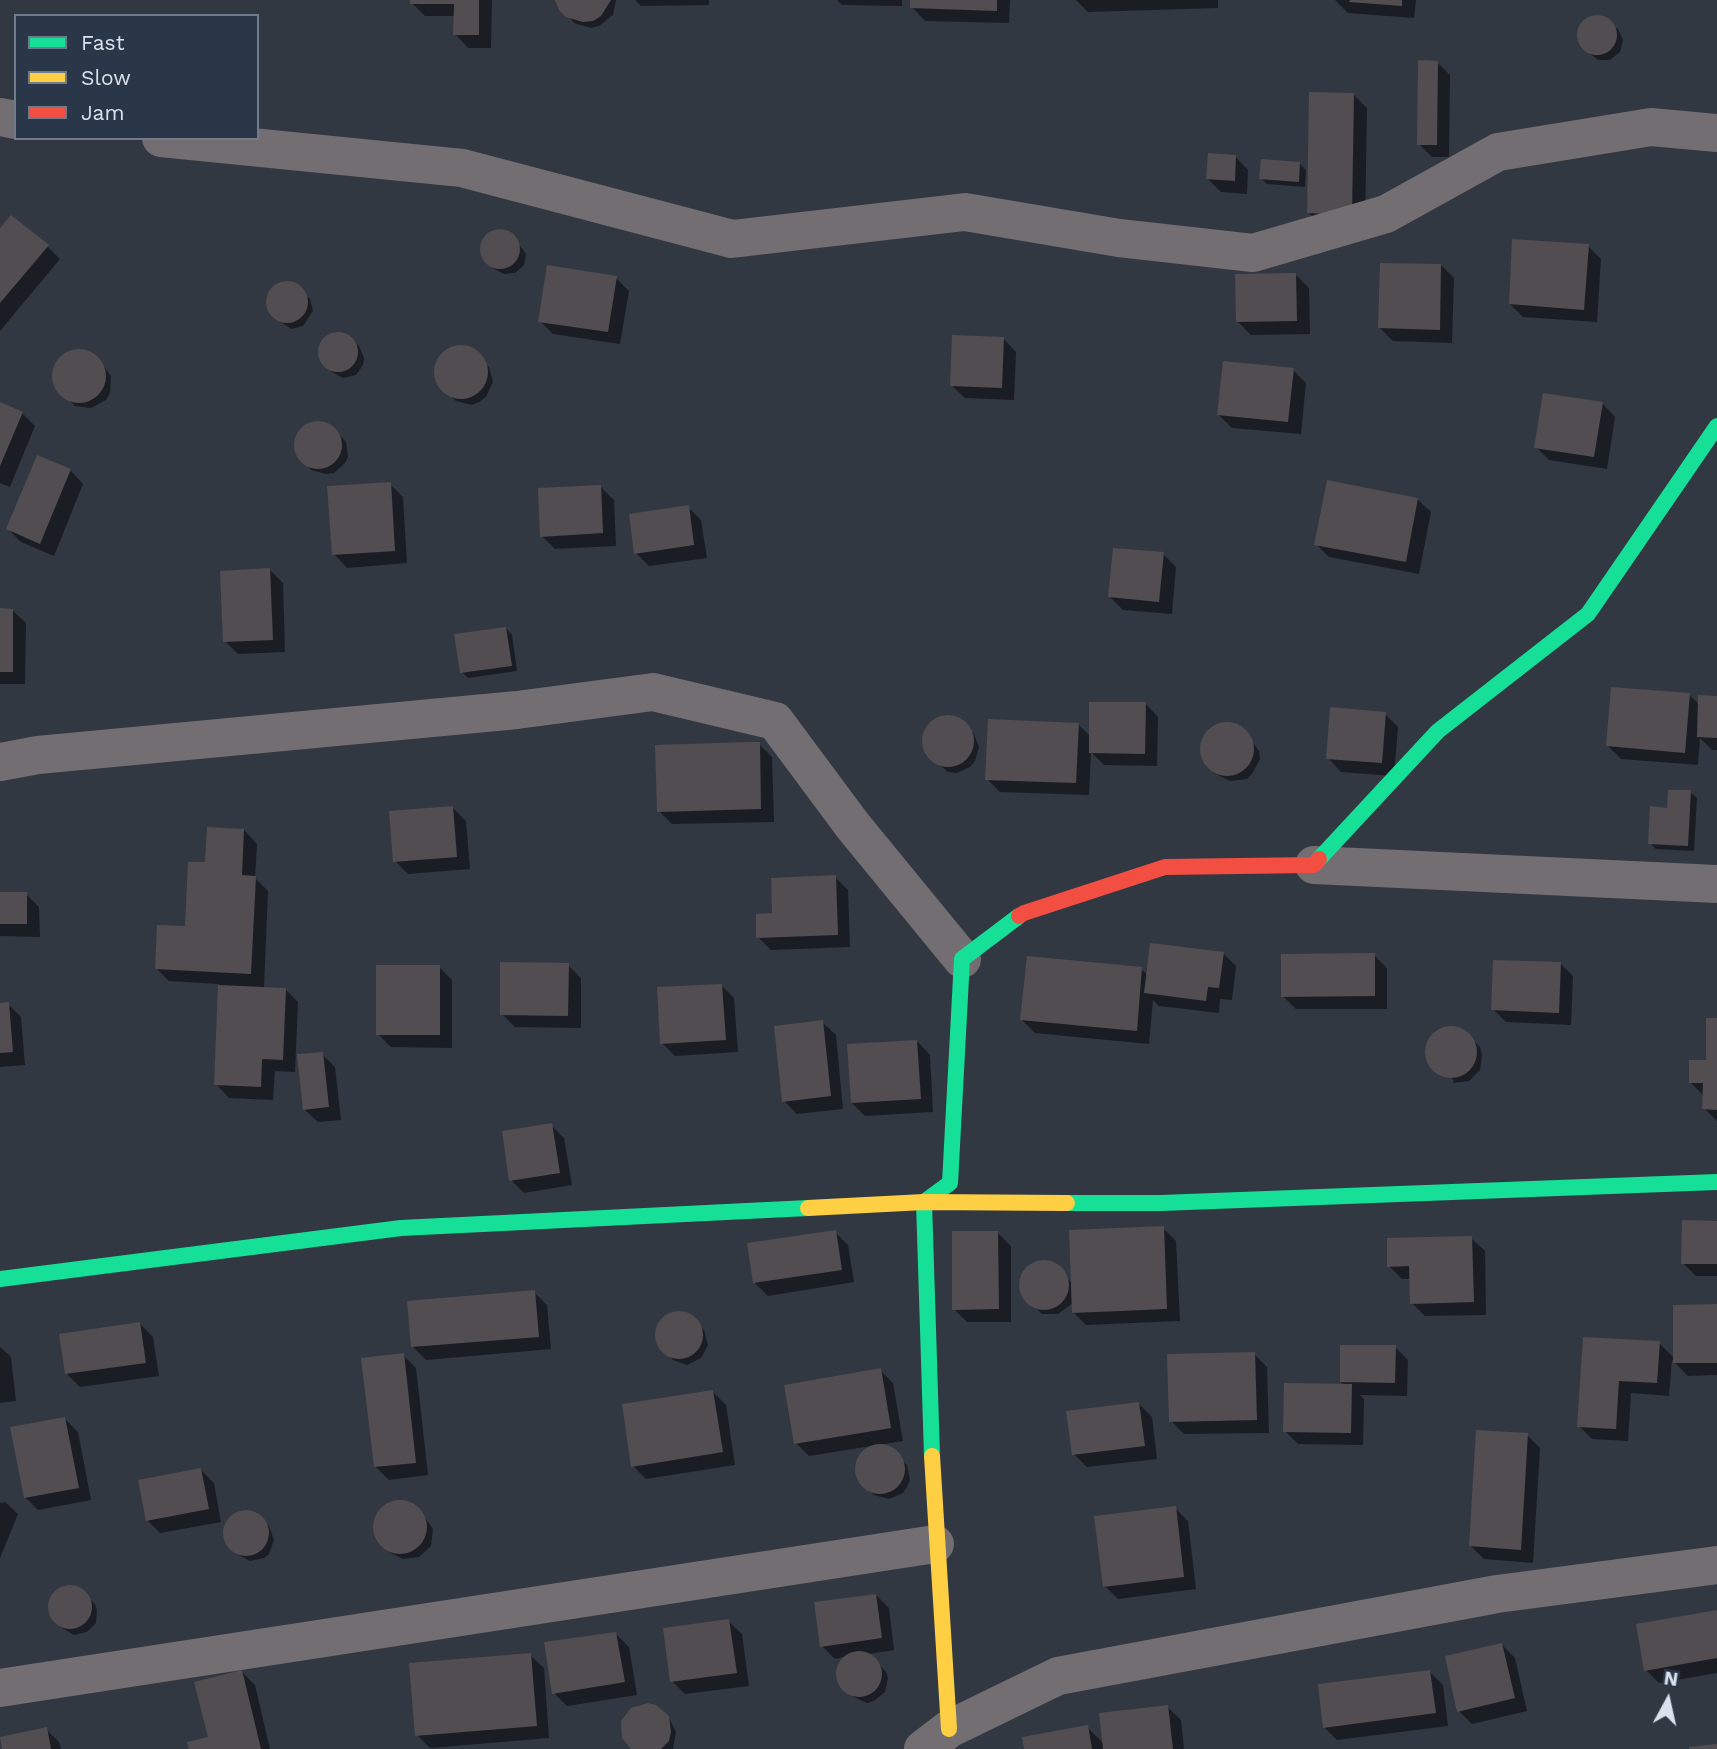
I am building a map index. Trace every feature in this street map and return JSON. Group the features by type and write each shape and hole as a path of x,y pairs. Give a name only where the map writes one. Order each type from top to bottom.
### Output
{"street":[{"path":"181,140 462,168 732,239 965,212 1119,238 1253,253 1386,214 1499,152 1651,127 1717,133"},
{"path":"1314,865 1437,730 1588,614 1717,426"},
{"path":"0,762 52,754 517,710 653,692 775,721 853,826 962,959 950,1182 924,1202"},
{"path":"962,959 1024,913 1164,867 1314,865 1717,884"},
{"path":"0,1279 401,1228 924,1202 1161,1203 1717,1182"},
{"path":"924,1202 927,1368 935,1544 936,1739 1058,1676 1497,1594 1717,1565"},
{"path":"0,1688 935,1544"}],"building":[{"path":"410,0 479,0 479,35 453,35 454,4 410,4"},
{"path":"555,0 611,0 601,16 593,21 583,22 566,17"},
{"path":"910,0 997,0 997,11 910,8"},
{"path":"1402,0 1402,6 1349,2"},
{"path":"1597,15 1605,16 1611,21 1616,27 1616,43 1611,49 1605,54 1597,55 1589,54 1583,49 1578,43 1577,35 1578,27 1583,21 1589,16"},
{"path":"1418,60 1438,61 1437,145 1417,145"},
{"path":"1309,92 1354,93 1352,215 1307,213"},
{"path":"1208,153 1236,155 1235,181 1206,179"},
{"path":"1261,159 1300,162 1299,182 1259,179"},
{"path":"11,215 49,245 0,303 0,228"},
{"path":"500,229 508,230 514,235 519,241 519,257 514,263 508,268 500,269 492,268 486,263 481,257 480,249 481,241 486,235 492,230"},
{"path":"1512,239 1589,244 1584,310 1509,304"},
{"path":"1380,263 1441,264 1440,330 1378,328"},
{"path":"547,265 617,276 608,332 538,322"},
{"path":"1296,273 1297,321 1236,322 1235,274"},
{"path":"287,281 302,287 308,302 302,317 287,323 272,317 266,302 272,287"},
{"path":"338,332 346,333 352,338 357,344 357,360 352,366 346,371 338,372 330,371 324,366 319,360 318,352 319,344 324,338 330,333"},
{"path":"952,335 1004,337 1002,388 950,386"},
{"path":"461,345 480,353 488,372 480,391 461,399 442,391 434,372 442,353"},
{"path":"79,349 98,357 106,376 98,395 79,403 60,395 52,376 60,357"},
{"path":"1223,361 1294,368 1288,422 1217,415"},
{"path":"1543,393 1603,402 1594,457 1534,448"},
{"path":"0,402 23,412 0,466"},
{"path":"318,421 327,422 335,428 341,436 341,454 335,462 327,468 318,469 309,468 301,462 295,454 294,445 295,436 301,428 309,422"},
{"path":"37,455 71,469 40,544 6,529"},
{"path":"1327,480 1418,498 1406,562 1314,545"},
{"path":"391,482 395,551 332,555 327,486"},
{"path":"601,485 603,533 540,537 538,488"},
{"path":"689,505 694,545 634,554 629,514"},
{"path":"1113,548 1164,552 1159,602 1108,597"},
{"path":"270,568 273,640 223,642 220,571"},
{"path":"0,608 13,609 13,672 0,672"},
{"path":"506,627 512,666 460,673 454,634"},
{"path":"1611,687 1690,693 1685,753 1606,746"},
{"path":"1698,695 1717,696 1717,738 1697,737"},
{"path":"1089,702 1146,702 1145,754 1089,753"},
{"path":"1330,707 1386,712 1382,763 1326,759"},
{"path":"948,715 958,717 966,723 972,731 972,751 966,759 958,765 948,767 938,765 930,759 924,751 922,741 924,731 930,723 938,717"},
{"path":"988,719 1079,723 1076,783 985,780"},
{"path":"1227,722 1246,730 1254,749 1246,768 1227,776 1208,768 1200,749 1208,730"},
{"path":"760,742 761,809 657,812 655,745"},
{"path":"1668,790 1691,790 1688,846 1648,844 1650,806 1667,808"},
{"path":"453,806 457,857 393,862 389,811"},
{"path":"207,827 244,829 242,875 256,876 251,974 155,969 157,925 185,926 188,862 205,862"},
{"path":"836,875 838,935 756,938 756,914 772,913 771,878"},
{"path":"0,892 27,892 27,924 0,924"},
{"path":"1150,943 1224,952 1219,988 1208,987 1206,1001 1144,993"},
{"path":"1375,953 1375,996 1281,997 1281,954"},
{"path":"1027,956 1142,967 1137,1031 1020,1020"},
{"path":"1493,960 1561,962 1559,1013 1491,1010"},
{"path":"500,962 569,963 568,1016 500,1015"},
{"path":"376,965 440,965 440,1035 376,1035"},
{"path":"722,984 726,1040 660,1044 657,987"},
{"path":"218,985 286,988 283,1060 262,1059 261,1087 214,1085"},
{"path":"9,1002 13,1052 0,1053 0,1003"},
{"path":"1706,1018 1717,1018 1717,1110 1702,1109 1703,1083 1689,1083 1689,1060 1706,1060"},
{"path":"823,1020 831,1096 782,1102 774,1026"},
{"path":"1451,1026 1470,1033 1477,1052 1470,1071 1451,1078 1432,1071 1425,1052 1432,1033"},
{"path":"917,1040 921,1099 851,1103 847,1044"},
{"path":"323,1052 329,1107 303,1110 297,1054"},
{"path":"552,1123 560,1173 509,1181 502,1131"},
{"path":"1682,1220 1717,1221 1717,1264 1681,1264"},
{"path":"1164,1226 1167,1309 1072,1313 1069,1230"},
{"path":"836,1230 842,1270 753,1283 747,1243"},
{"path":"952,1231 998,1231 999,1309 952,1310"},
{"path":"1472,1236 1474,1302 1410,1304 1409,1266 1387,1267 1387,1238"},
{"path":"1044,1260 1062,1267 1069,1285 1062,1303 1044,1310 1026,1303 1019,1285 1026,1267"},
{"path":"535,1290 539,1337 411,1347 407,1301"},
{"path":"1717,1304 1717,1363 1673,1363 1673,1305"},
{"path":"679,1311 696,1318 703,1335 696,1352 679,1359 662,1352 655,1335 662,1318"},
{"path":"140,1322 146,1363 65,1374 59,1334"},
{"path":"1583,1337 1660,1341 1657,1383 1619,1381 1616,1429 1577,1427"},
{"path":"1340,1345 1396,1345 1395,1383 1340,1382"},
{"path":"1255,1352 1257,1420 1169,1422 1167,1354"},
{"path":"404,1353 416,1463 374,1467 361,1358"},
{"path":"881,1368 891,1428 794,1444 784,1385"},
{"path":"1284,1383 1352,1384 1351,1433 1283,1432"},
{"path":"713,1390 723,1452 631,1467 622,1404"},
{"path":"1139,1402 1145,1446 1072,1455 1066,1411"},
{"path":"65,1417 79,1488 24,1498 10,1427"},
{"path":"1476,1430 1528,1433 1521,1550 1469,1546"},
{"path":"880,1444 897,1452 905,1469 897,1486 880,1494 863,1486 855,1469 863,1452"},
{"path":"201,1468 209,1509 146,1521 138,1480"},
{"path":"400,1500 419,1508 427,1527 419,1546 400,1554 381,1546 373,1527 381,1508"},
{"path":"1176,1506 1184,1577 1103,1587 1094,1516"},
{"path":"246,1510 262,1517 269,1533 262,1549 246,1556 230,1549 223,1533 230,1517"},
{"path":"70,1585 85,1592 92,1607 85,1622 70,1629 55,1622 48,1607 55,1592"},
{"path":"876,1594 882,1638 820,1647 814,1602"},
{"path":"1717,1610 1717,1658 1644,1671 1636,1624"},
{"path":"729,1619 737,1673 670,1682 663,1628"},
{"path":"616,1632 625,1682 552,1694 544,1642"},
{"path":"1502,1643 1515,1698 1457,1712 1445,1656"},
{"path":"859,1651 875,1658 882,1674 875,1690 859,1697 843,1690 836,1674 843,1658"},
{"path":"531,1653 537,1726 415,1736 409,1663"},
{"path":"242,1670 261,1749 189,1749 187,1742 208,1737 194,1682"},
{"path":"1430,1670 1436,1713 1323,1728 1318,1684"},
{"path":"648,1703 656,1705 669,1716 669,1741 661,1749 631,1749 622,1738 621,1721 631,1708"},
{"path":"1168,1705 1173,1749 1103,1749 1099,1713"},
{"path":"1088,1725 1092,1749 1024,1749 1022,1737"},
{"path":"47,1727 51,1749 2,1749 0,1737"},
{"path":"1717,1744 1717,1749 1689,1749 1689,1747"}],"traffic: fast":[{"path":"1319,859 1438,731 1588,614 1717,426"},
{"path":"932,1456 924,1202 950,1183 962,959 1019,916"},
{"path":"1067,1203 1161,1203 1717,1182"},
{"path":"0,1279 401,1228 808,1208"}],"traffic: slow":[{"path":"808,1208 924,1202 1067,1203"},
{"path":"932,1456 949,1729"}],"traffic: jam":[{"path":"1019,916 1165,867 1314,865 1319,859"}]}
